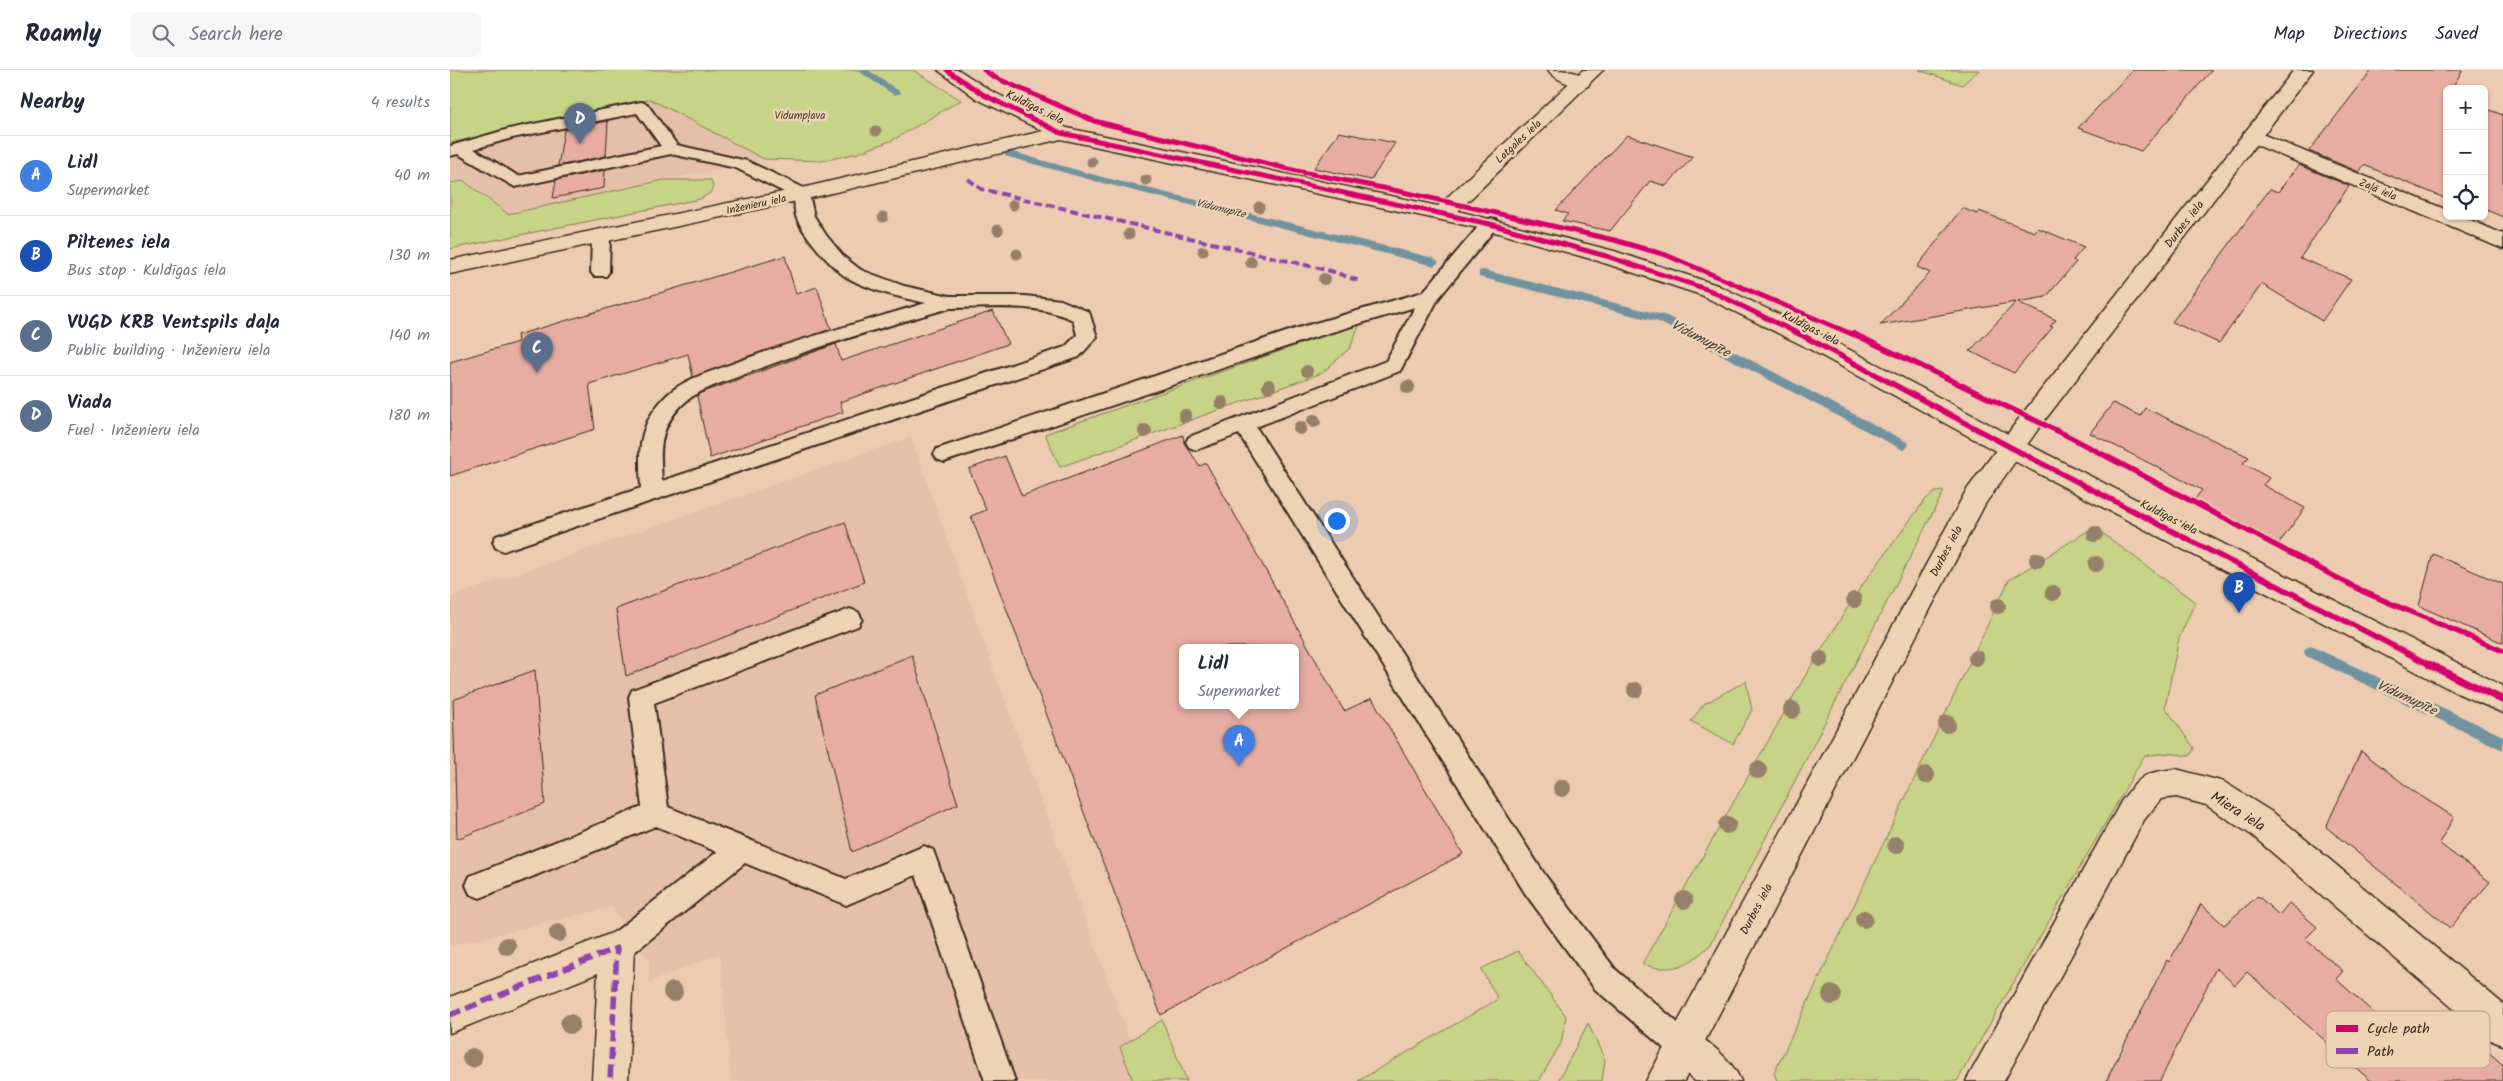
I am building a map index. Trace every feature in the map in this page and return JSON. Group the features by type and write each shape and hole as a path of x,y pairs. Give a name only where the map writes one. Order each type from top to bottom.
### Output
{"street":[{"name":"Kuldīgas iela","path":"947,70 984,95 1061,133 1490,224 1606,256 1709,290 1810,339 2012,448 2467,684 2503,700"},
{"path":"1556,70 1587,76"},
{"name":"Durbes iela","path":"1664,1081 1974,498 2304,70"},
{"name":"Latgales iela","path":"1443,213 1587,76"},
{"name":"Inženieru iela","path":"450,267 802,194 1061,133"},
{"name":"Zaļā iela","path":"2252,136 2503,242"},
{"name":"Miera iela","path":"1984,1081 2133,810 2152,786 2176,783 2213,792 2264,825 2483,1011"},
{"path":"450,1014 617,948 610,1081"},
{"name":"Miera iela","path":"2490,1017 2503,1028"},
{"path":"1683,1046 1723,1081"}],"lane":[{"path":"456,150 509,134 640,107 671,150"},
{"path":"456,150 515,182 671,150 741,164 802,194 806,216 820,239 838,261 855,274 900,291 950,302 1025,302 1061,306 1082,316 1087,337 1072,352 504,542"},
{"path":"1196,442 1393,366 1430,296 1490,224"},
{"path":"600,272 601,236"},
{"path":"944,454 1305,333 1430,296"},
{"path":"652,492 649,447 655,427 672,402 689,388 774,355 950,302"},
{"path":"1244,424 1535,884 1605,979 1683,1046"},
{"path":"656,814 641,697 850,619"},
{"path":"480,885 656,814 846,892 924,859 1000,1081"},
{"path":"617,948 742,849"}],"shaded area":[{"path":"650,99 764,159 508,214 464,181 450,183 450,143"},
{"path":"911,437 1013,724 1145,1081 731,1081 720,954 649,982 649,960 612,907 450,946 450,597"}],"green space":[{"name":"Vidumpļava","path":"450,70 913,70 961,100 893,140 858,153 822,161 764,159 650,99 450,143"},
{"path":"1919,70 1979,70 1962,85"},
{"path":"664,180 711,180 713,187 710,193 700,199 450,249 450,183 464,181 508,214"},
{"path":"1360,323 1350,348 1322,373 1060,467 1045,434"},
{"path":"1944,491 1711,944 1695,958 1680,966 1662,968 1642,964 1805,676 1860,588 1925,500 1935,492"},
{"path":"2094,527 2195,602 2179,638 2165,707 2194,748 2190,756 2168,753 2144,756 1957,1081 1777,1081 1774,1073 2009,580"},
{"path":"1746,681 1752,710 1733,744 1691,721 1704,704"},
{"path":"1518,951 1566,1016 1561,1043 1539,1081 1358,1081 1498,999 1481,969"},
{"path":"1162,1020 1187,1081 1133,1081 1120,1047"},
{"path":"1588,1023 1605,1060 1602,1081 1558,1081"}],"building":[{"path":"2133,70 2212,70 2141,151 2078,128"},
{"path":"2372,70 2463,70 2454,85 2443,85 2443,197 2364,165 2359,172 2309,151"},
{"path":"2488,109 2503,115 2503,217 2488,211"},
{"path":"608,121 606,156 558,166 564,130"},
{"path":"1339,132 1395,143 1371,180 1314,168"},
{"path":"1627,135 1693,157 1666,186 1650,181 1610,231 1562,221 1568,214 1556,210"},
{"path":"2299,165 2349,186 2300,258 2351,279 2322,321 2262,284 2219,343 2172,322 2270,189 2278,192"},
{"path":"605,170 604,188 553,198 556,180"},
{"path":"1962,208 1977,214 1979,211 2034,232 2038,228 2084,247 2073,260 2076,262 2046,297 2018,302 2056,320 2050,326 2053,327 2014,373 1970,351 2016,302 1880,325 1930,273 1917,267"},
{"path":"785,256 796,294 817,287 831,329 693,377 688,354 589,384 595,429 450,476 450,362 518,342 517,335"},
{"path":"993,311 1008,344 840,402 843,412 710,458 697,396 701,393 836,344 841,361"},
{"path":"2113,403 2140,416 2145,408 2249,457 2243,463 2269,478 2263,485 2305,508 2279,543 2195,499 2202,490 2090,433"},
{"path":"1183,435 1184,443 1200,466 1206,463 1344,711 1372,698 1463,854 1161,1015 971,516 986,510 969,469 1005,456 1022,496"},
{"path":"845,522 864,582 626,676 616,609"},
{"path":"2433,554 2503,584 2503,643 2419,606"},
{"path":"912,655 958,804 852,852 815,695"},
{"path":"535,670 545,804 457,839 453,700"},
{"path":"2361,751 2413,791 2454,817 2439,843 2490,882 2450,928 2326,827"},
{"path":"2258,896 2279,915 2289,903 2317,927 2305,939 2343,971 2336,979 2372,1011 2326,1011 2326,1041 2247,972 2235,985 2216,968 2160,1081 2106,1081 2167,960 2169,962 2201,904 2224,925"},
{"path":"2490,1053 2503,1065 2503,1081 2371,1081 2356,1068 2490,1068"}],"waterway":[{"name":"Vidumupīte","path":"862,70 897,93"},
{"name":"Vidumupīte","path":"1009,154 1099,179 1434,262"},
{"name":"Vidumupīte","path":"1483,274 1663,319 1903,445"},
{"name":"Vidumupīte","path":"2311,652 2503,743"}],"marked path":[{"path":"968,179 981,189 1331,271 1359,281"},
{"path":"450,1015 617,948 610,1081"}],"cycle path":[{"path":"947,70 984,95 1061,133 1490,224 1606,256 1709,290 1810,339 2012,448 2467,684 2503,700"},
{"path":"984,70 994,77 1094,121 1297,171 1408,193 1614,240 1666,255 1830,323 2066,435 2364,592 2503,651"}],"place":[{"name":"Viada","path":"580,144"},
{"name":"VUGD KRB Ventspils daļa","path":"537,373"},
{"name":"Piltenes iela","path":"2239,613"},
{"name":"Lidl","path":"1239,766"}]}
